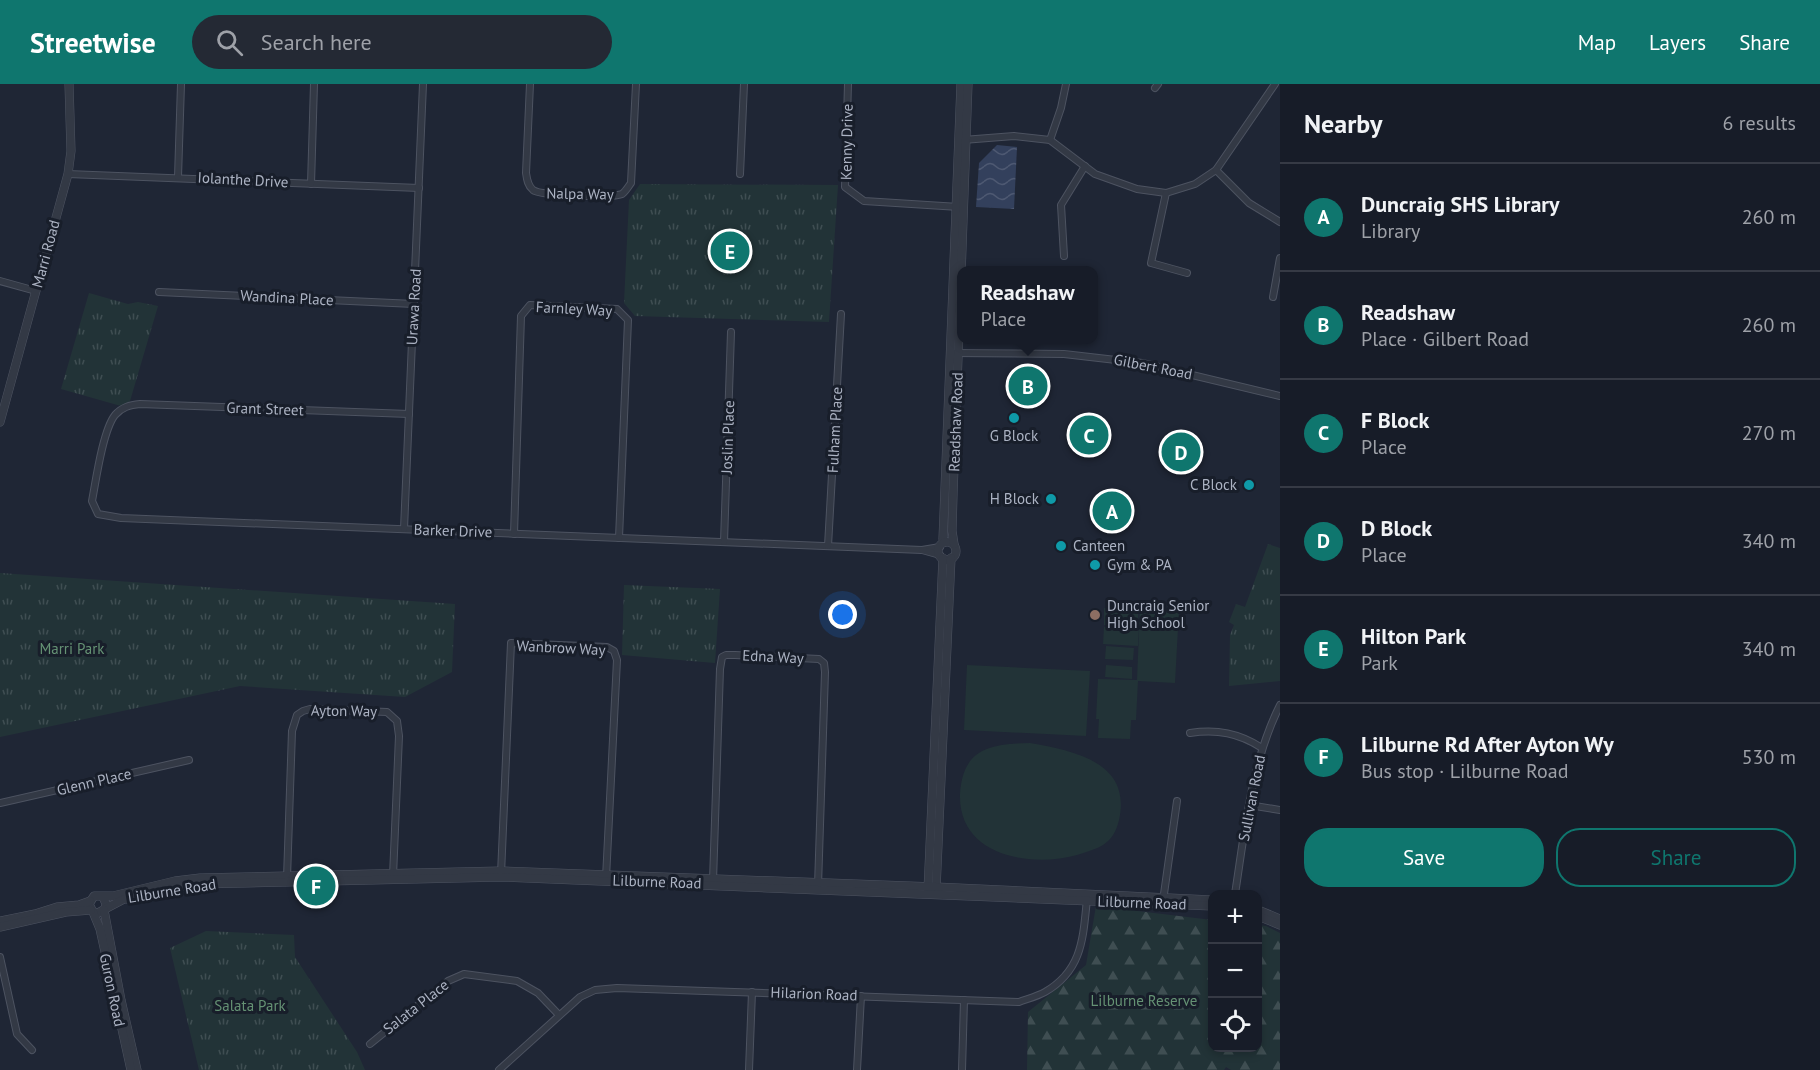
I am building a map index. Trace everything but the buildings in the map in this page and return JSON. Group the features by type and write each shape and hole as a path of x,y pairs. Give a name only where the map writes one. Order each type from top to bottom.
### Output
{"street":[{"name":"Marri Road","path":"0,422 68,174 71,151 69,84"},
{"path":"178,177 181,84"},
{"path":"310,184 314,84"},
{"name":"Urawa Road","path":"404,529 423,84"},
{"name":"Nalpa Way","path":"530,84 526,174 528,183 533,190 541,194 580,196 619,195 626,191 631,183 636,84"},
{"path":"740,174 744,84"},
{"name":"Kenny Drive","path":"848,84 845,187 864,201 959,207"},
{"name":"Readshaw Road","path":"962,84 963,140"},
{"name":"Readshaw Road","path":"957,266 959,207 968,84"},
{"path":"1050,140 1066,84"},
{"path":"963,140 1014,136 1050,140 1095,174 1137,189 1166,193 1194,184 1216,170 1275,84"},
{"path":"1064,256 1061,206 1085,166"},
{"path":"1216,170 1249,203 1280,222"},
{"name":"Iolanthe Drive","path":"68,174 419,188"},
{"path":"1166,193 1151,263 1187,273"},
{"path":"1273,297 1280,258"},
{"name":"Readshaw Road","path":"932,891 945,551 943,539 955,353 957,280"},
{"path":"0,281 36,291"},
{"name":"Wandina Place","path":"159,292 414,304"},
{"name":"Farnley Way","path":"514,534 521,316 530,305 617,309 628,320 619,538"},
{"name":"Fulham Place","path":"828,546 841,315"},
{"name":"Joslin Place","path":"724,542 731,332"},
{"name":"Gilbert Road","path":"955,353 1064,354 1142,363 1280,396"},
{"name":"Grant Street","path":"122,409 140,404 409,414"},
{"name":"Barker Drive","path":"122,409 116,414 108,429 92,501 95,510 101,515 121,518 945,551"},
{"name":"Wanbrow Way","path":"501,874 511,643 608,647 614,651 617,660 606,877"},
{"name":"Edna Way","path":"713,881 720,669 723,657 735,655 819,659 824,663 818,886"},
{"name":"Sullivan Road","path":"1236,890 1249,805 1262,748 1280,705"},
{"name":"Ayton Way","path":"287,878 292,731 297,716 303,711 318,708 387,711 397,721 399,735 393,876"},
{"path":"1190,733 1224,731 1262,748"},
{"name":"Glenn Place","path":"0,803 189,760"},
{"path":"1163,900 1177,801"},
{"path":"1249,805 1280,810"},
{"name":"Lilburne Road","path":"103,897 190,879 501,874 1087,898 1208,900"},
{"name":"Lilburne Road","path":"104,910 119,900 138,898 177,887 287,878"},
{"path":"0,921 57,907 79,905 97,895 103,897 106,902 104,910 98,913 92,911 66,912 0,927"},
{"name":"Hilarion Road","path":"499,1070 579,997 595,990 617,988 1019,1002 1046,992 1068,972 1078,957 1084,934 1087,898"},
{"path":"90,900 92,911"},
{"name":"Lilburne Road","path":"1163,900 1208,906"},
{"name":"Guron Road","path":"104,910 121,1000 138,1070"},
{"name":"Guron Road","path":"92,911 100,929 131,1070"},
{"path":"1262,912 1280,919"},
{"path":"1262,918 1280,925"},
{"path":"0,957 17,1034 32,1050"},
{"name":"Salata Place","path":"370,1044 448,981 465,974 517,981 538,993 559,1015"},
{"path":"749,1070 752,992"},
{"path":"857,1070 861,996"},
{"path":"962,1070 964,1000"}],"green space":[{"path":"640,184 838,185 829,322 635,316 624,303 629,200"},
{"path":"89,293 128,304 138,302 158,306 130,401 121,406 61,389"},
{"path":"1268,544 1280,548 1280,681 1229,686 1230,635 1234,625 1229,622 1236,604 1245,607"},
{"name":"Marri Park","path":"0,573 455,604 452,672 405,697 240,686 0,737"},
{"path":"624,585 720,589 715,663 622,655"},
{"path":"1104,608 1138,610 1138,626 1104,625"},
{"path":"1140,608 1179,610 1175,683 1138,681 1136,720 1131,720 1130,739 1098,738 1099,719 1096,719 1098,679 1137,680"},
{"path":"1104,627 1139,628 1138,646 1103,644"},
{"path":"1106,646 1134,648 1133,660 1105,659"},
{"path":"967,665 1090,671 1086,736 964,730"},
{"path":"1106,665 1132,667 1132,679 1105,677"},
{"path":"1030,743 1081,756 1108,772 1117,785 1121,800 1116,828 1104,844 1077,855 1039,860 1000,853 984,844 971,832 963,815 960,794 962,779 967,767 973,758 991,747"},
{"name":"Lilburne Reserve","path":"1096,906 1208,920 1208,1052 1262,1052 1262,926 1280,933 1280,1070 1231,1070 1226,1067 1224,1070 1027,1070 1028,1012 1086,965"},
{"name":"Salata Park","path":"206,931 294,935 295,957 357,1052 365,1070 199,1070 170,948"}],"water":[{"path":"997,145 1017,147 1014,209 976,207 979,163"}],"place":[{"name":"Hilton Park","path":"730,251"},
{"name":"Readshaw","path":"1028,386"},
{"name":"G Block","path":"1014,418"},
{"name":"F Block","path":"1089,435"},
{"name":"D Block","path":"1181,452"},
{"name":"C Block","path":"1249,485"},
{"name":"H Block","path":"1051,499"},
{"name":"Duncraig SHS Library","path":"1112,511"},
{"name":"Canteen","path":"1061,546"},
{"name":"Gym & PA","path":"1095,565"},
{"name":"Duncraig Senior High School","path":"1095,615"},
{"name":"Lilburne Rd After Ayton Wy","path":"316,886"}]}
